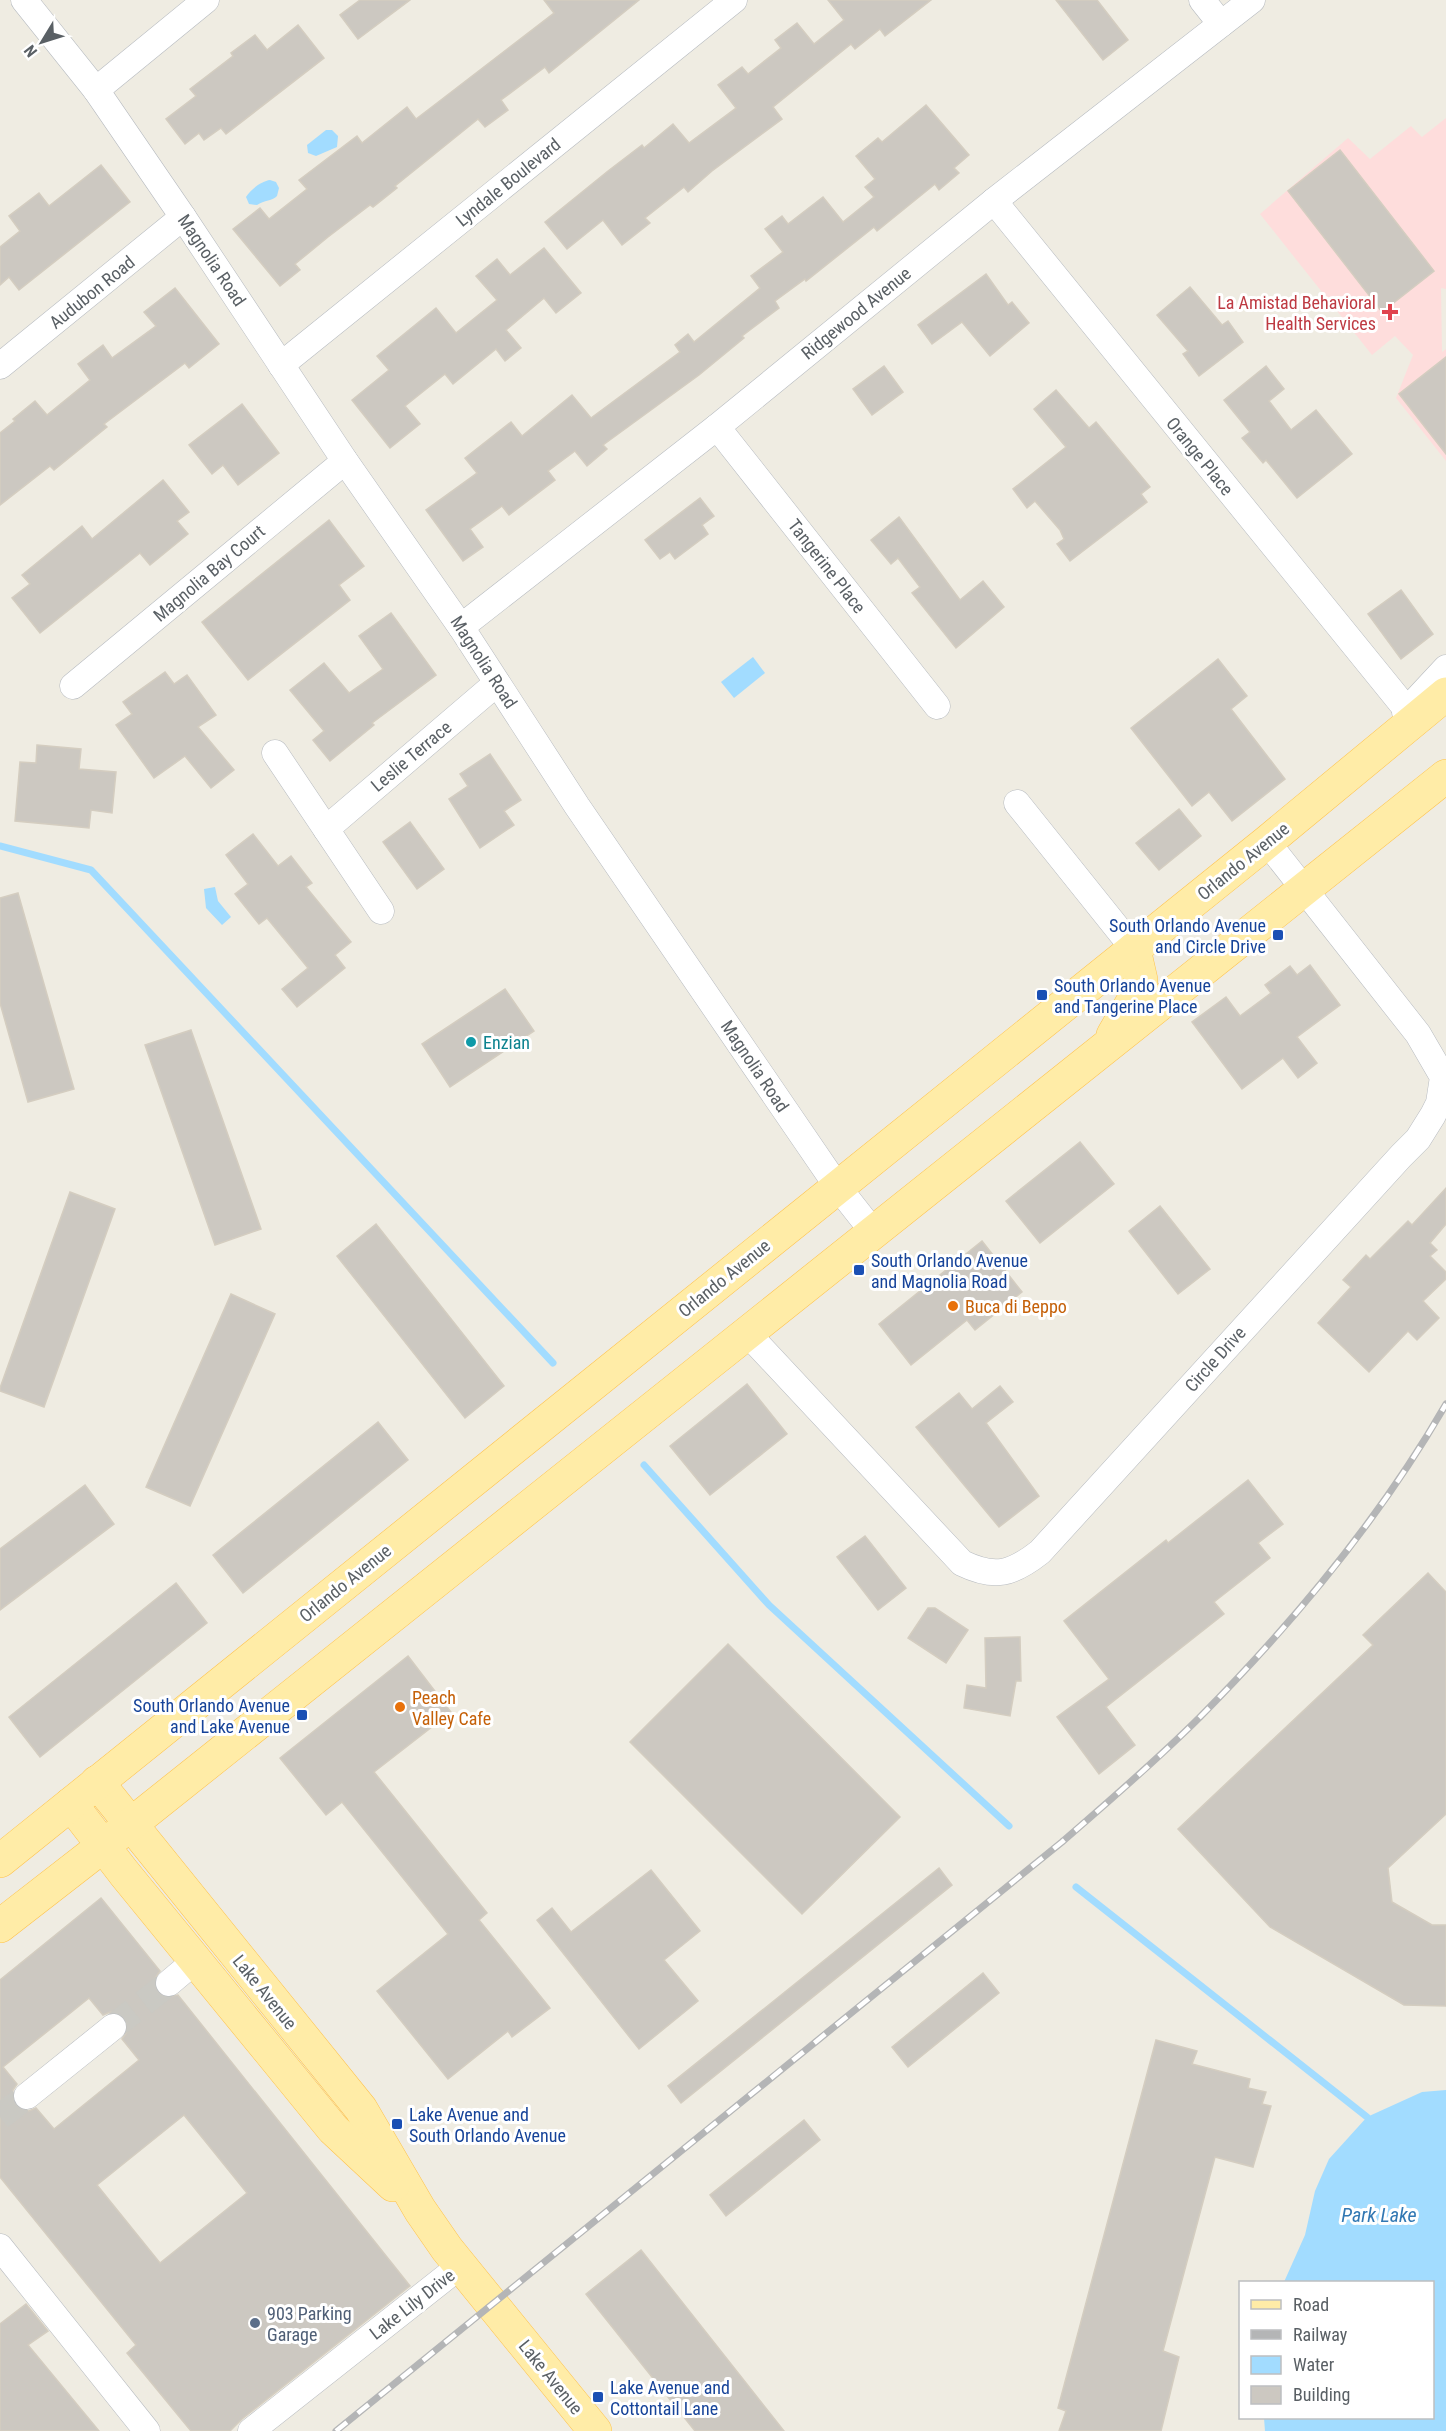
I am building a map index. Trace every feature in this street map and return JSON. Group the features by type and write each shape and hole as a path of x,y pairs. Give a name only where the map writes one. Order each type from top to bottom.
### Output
{"main road":[{"name":"Orlando Avenue","path":"0,1861 1267,842 1446,694"},
{"path":"0,1926 104,1846 1446,776"},
{"path":"1104,1049 1133,1001 1140,980 1134,949"},
{"name":"Lake Avenue","path":"97,1782 361,2109 420,2210 460,2265 595,2431"},
{"name":"Lake Avenue","path":"71,1804 195,1961 333,2129 420,2210"}],"street":[{"name":"Magnolia Road","path":"24,0 96,90 345,461 461,627 577,806 837,1186 874,1233"},
{"path":"96,90 206,0"},
{"name":"Lyndale Boulevard","path":"281,365 734,0"},
{"path":"1202,0 1221,24"},
{"name":"Ridgewood Avenue","path":"461,627 717,427 994,201 1252,0"},
{"name":"Orange Place","path":"994,201 1407,710"},
{"name":"Audubon Road","path":"0,366 183,217"},
{"name":"Tangerine Place","path":"717,427 937,706"},
{"name":"Magnolia Bay Court","path":"73,686 345,461"},
{"path":"1349,774 1446,668"},
{"name":"Leslie Terrace","path":"326,829 497,683"},
{"path":"275,753 381,911"},
{"path":"1017,803 1134,949"},
{"name":"Circle Drive","path":"747,1333 962,1563 982,1573 1006,1573 1024,1565 1040,1552 1418,1139 1439,1103 1443,1077 1418,1034 1267,842"},
{"path":"169,1983 195,1961"},
{"path":"27,2096 113,2027"},
{"path":"0,2247 147,2431"},
{"name":"Lake Lily Drive","path":"251,2431 460,2265"}],"shaded area":[{"name":"La Amistad Behavioral Health Services","path":"1446,118 1446,289 1441,288 1442,352 1446,349 1446,461 1396,398 1413,355 1395,336 1372,355 1260,214 1348,138 1370,159 1411,126 1422,137"}],"water":[{"path":"326,130 332,130 338,136 337,147 316,156 308,153 307,145"},
{"path":"270,180 276,182 279,188 277,196 257,205 249,204 246,197 248,194 260,184"},
{"path":"753,657 765,673 734,698 721,682"},
{"path":"215,887 218,901 231,917 222,925 206,908 204,889"},
{"name":"Park Lake","path":"1446,2090 1446,2431 1265,2431 1264,2419 1434,2419 1434,2281 1284,2281 1305,2235 1315,2191 1329,2159 1367,2117 1422,2092"}],"building":[{"path":"360,0 410,0 358,39 340,15"},
{"path":"544,0 639,0 549,73 545,67 501,100 508,110 485,127 478,119 395,186 397,188 373,207 370,205 328,237 295,264 300,270 280,286 233,229 260,208 269,219 307,189 299,180 357,136 362,143 407,107 416,119 554,13"},
{"path":"828,0 931,0 885,36 880,29 855,49 851,44 773,107 782,119 712,171 688,192 684,187 645,218 650,223 622,245 603,220 567,249 545,222 608,171 642,145 644,148 673,124 689,143 736,108 718,85 742,67 748,74 781,48 775,40 797,23 814,44 844,20"},
{"path":"1056,0 1097,0 1128,40 1103,60"},
{"path":"298,25 324,58 226,134 221,128 204,140 199,133 185,144 166,119 196,96 190,89 233,56 231,53 255,35 267,50"},
{"path":"926,105 969,155 954,168 959,173 939,190 935,184 877,231 874,227 806,281 805,279 775,301 779,308 742,336 744,338 699,375 603,445 607,449 587,466 575,451 548,471 555,480 509,515 502,506 470,529 483,547 463,561 426,510 477,473 465,458 511,422 522,436 572,395 591,418 680,352 675,345 688,334 694,342 760,288 751,276 783,252 765,229 782,216 788,224 823,197 843,222 874,197 865,187 875,179 856,156 878,138 882,142"},
{"path":"1340,150 1434,271 1382,312 1288,191"},
{"path":"101,165 130,202 19,290 9,277 0,285 0,247 20,231 9,216 39,193 49,206"},
{"path":"544,248 581,293 556,313 544,298 506,330 521,348 505,361 496,349 453,384 445,374 405,406 420,424 390,448 352,400 389,370 377,356 436,308 456,333 497,300 476,276 497,259 510,275"},
{"path":"986,274 1008,305 1012,302 1029,323 990,356 962,322 932,344 918,325"},
{"path":"1190,287 1222,325 1228,321 1243,342 1199,376 1183,354 1188,351 1157,315"},
{"path":"175,288 219,344 189,368 185,363 104,424 107,427 54,470 50,466 0,505 0,433 35,401 47,415 90,380 78,364 103,345 112,358 156,326 144,312"},
{"path":"1446,357 1446,454 1399,394"},
{"path":"884,366 903,392 872,415 853,389"},
{"path":"1266,366 1284,389 1269,401 1291,430 1316,410 1352,454 1297,498 1266,460 1263,463 1242,438 1250,432 1224,400"},
{"path":"1056,390 1089,428 1096,422 1150,487 1141,494 1147,502 1070,561 1057,544 1064,539 1060,530 1035,501 1027,508 1013,489 1066,447 1034,409"},
{"path":"242,404 279,453 238,485 223,465 212,474 189,445"},
{"path":"163,480 189,512 177,521 188,534 150,565 140,553 40,633 12,598 30,584 22,575 82,526 92,539"},
{"path":"700,498 714,516 702,525 708,534 675,559 670,552 660,559 645,540"},
{"path":"899,517 960,600 983,581 1004,607 956,648 912,593 920,587 898,558 891,564 871,540"},
{"path":"329,520 364,566 339,585 350,600 248,680 202,622"},
{"path":"1401,590 1433,634 1401,659 1368,614"},
{"path":"391,613 436,675 372,723 374,725 330,761 313,740 324,731 290,690 324,663 349,693 383,669 359,636"},
{"path":"1218,659 1247,696 1231,709 1285,779 1232,821 1209,792 1192,806 1131,728"},
{"path":"165,672 174,684 187,675 216,715 198,727 234,770 211,788 185,756 154,778 116,725 132,714 123,702"},
{"path":"37,745 81,749 79,769 116,772 112,813 91,810 89,828 15,821 20,762 36,763"},
{"path":"490,754 521,800 504,811 514,825 480,848 449,799 468,786 460,774"},
{"path":"1179,809 1201,836 1159,870 1136,843"},
{"path":"410,822 444,869 417,889 383,842"},
{"path":"253,834 278,866 291,856 312,883 306,887 351,942 335,955 345,968 297,1007 282,989 308,968 267,918 259,924 235,894 248,884 226,855"},
{"path":"18,893 74,1089 28,1102 0,1003 0,898"},
{"path":"1310,965 1340,1005 1297,1037 1317,1063 1298,1078 1283,1058 1242,1089 1192,1022 1226,997 1240,1016 1271,993 1265,985 1290,966 1297,975"},
{"path":"505,989 534,1031 450,1087 422,1044"},
{"path":"191,1030 261,1229 215,1245 145,1045"},
{"path":"1080,1142 1114,1184 1040,1243 1006,1201"},
{"path":"1446,1188 1446,1224 1430,1243 1437,1250 1430,1256 1446,1272 1446,1279 1423,1301 1439,1318 1417,1340 1408,1331 1369,1372 1318,1323 1351,1287 1343,1280 1366,1255 1370,1259 1408,1221 1412,1225"},
{"path":"70,1192 115,1209 44,1407 0,1391 0,1388"},
{"path":"1160,1206 1210,1269 1178,1294 1129,1231"},
{"path":"376,1224 504,1386 465,1418 337,1256"},
{"name":"Buca di Beppo","path":"982,1241 1022,1292 975,1330 967,1320 911,1365 879,1324"},
{"path":"231,1294 275,1314 190,1506 146,1487"},
{"path":"747,1384 787,1434 710,1495 670,1446"},
{"path":"1000,1386 1013,1402 986,1423 1039,1496 999,1527 916,1427 959,1393 972,1409"},
{"path":"378,1422 408,1460 243,1593 213,1555"},
{"path":"1248,1480 1283,1524 1258,1543 1270,1558 1214,1602 1224,1614 1106,1707 1135,1745 1099,1774 1057,1717 1109,1679 1064,1621 1166,1540 1168,1543"},
{"path":"85,1485 114,1524 0,1610 0,1549"},
{"path":"865,1536 906,1588 878,1610 837,1557"},
{"path":"1428,1573 1446,1592 1446,1814 1388,1868 1392,1902 1432,1925 1446,1925 1446,2006 1404,2005 1270,1927 1178,1829 1373,1645 1363,1635"},
{"path":"176,1583 207,1623 40,1757 9,1717"},
{"path":"928,1608 935,1608 968,1630 946,1663 908,1638"},
{"path":"1020,1637 1021,1681 1016,1681 1010,1716 964,1708 967,1685 986,1688 985,1638"},
{"path":"728,1644 900,1817 802,1914 630,1742"},
{"path":"408,1656 451,1712 374,1772 487,1913 479,1920 550,2008 512,2037 508,2031 448,2079 377,1991 448,1934 342,1802 326,1815 280,1758"},
{"path":"939,1868 952,1885 681,2103 668,2086"},
{"path":"651,1870 700,1931 664,1960 698,2001 639,2049 537,1920 552,1908 571,1932"},
{"path":"101,1898 160,1971 155,1978 154,1985 157,1992 165,1997 178,1995 410,2286 242,2419 230,2431 191,2431 127,2353 136,2345 0,2177 0,1980","holes":["89,1998 103,2015 110,2012 118,2013 125,2018 128,2025 127,2032 122,2039 139,2060 54,2129 36,2108 29,2111 16,2106 12,2098 17,2084 3,2067","184,2115 247,2193 160,2263 97,2185"]},
{"path":"983,1973 999,1993 908,2067 892,2047"},
{"path":"1156,2040 1197,2051 1192,2064 1250,2079 1248,2088 1266,2092 1262,2104 1271,2106 1253,2167 1215,2157 1163,2351 1179,2357 1161,2431 1059,2431 1066,2411 1058,2408"},
{"path":"804,2120 820,2140 726,2216 710,2195"},
{"path":"641,2250 784,2431 695,2431 586,2294"},
{"path":"26,2304 48,2331 28,2345 99,2431 0,2431 0,2324"}],"waterway":[{"path":"0,846 91,870 553,1363"},
{"path":"644,1465 769,1605 1009,1826"},
{"path":"1076,1887 1367,2117"}],"tunnel":[{"path":"113,2027 169,1983"},
{"path":"0,2117 27,2096"}],"railway":[{"path":"336,2431 1062,1842 1132,1781 1235,1681 1301,1607 1364,1529 1420,1447 1446,1404"}],"place":[{"name":"La Amistad Behavioral Health Services","path":"1390,312"},
{"name":"South Orlando Avenue and Circle Drive","path":"1278,935"},
{"name":"South Orlando Avenue and Tangerine Place","path":"1042,995"},
{"name":"Enzian","path":"471,1042"},
{"name":"South Orlando Avenue and Magnolia Road","path":"859,1270"},
{"name":"Buca di Beppo","path":"953,1306"},
{"name":"Peach Valley Cafe","path":"400,1707"},
{"name":"South Orlando Avenue and Lake Avenue","path":"302,1715"},
{"name":"Lake Avenue and South Orlando Avenue","path":"397,2124"},
{"name":"903 Parking Garage","path":"255,2323"},
{"name":"Lake Avenue and Cottontail Lane","path":"598,2397"}]}
